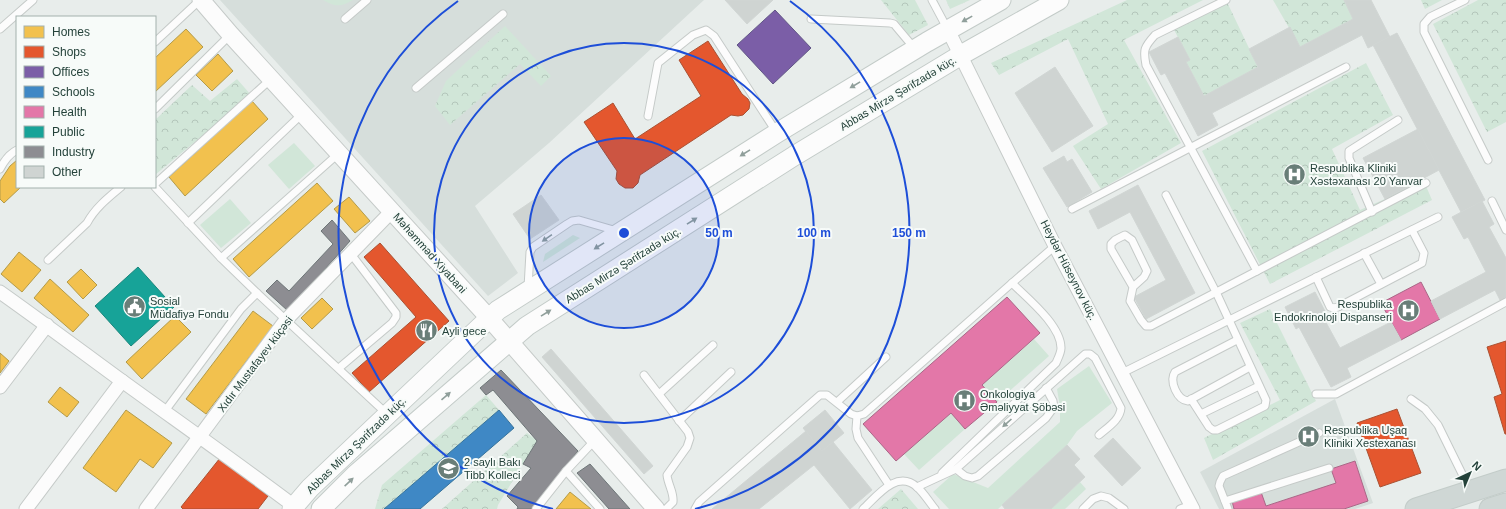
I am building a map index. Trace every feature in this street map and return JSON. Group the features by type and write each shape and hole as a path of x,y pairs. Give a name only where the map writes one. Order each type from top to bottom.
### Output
{"main road":[{"name":"Abbas Mirzə Şərifzadə küç.","path":"293,507 310,488 488,318 528,290 777,133 915,49 1001,0"},
{"name":"Abbas Mirzə Şərifzadə küç.","path":"321,509 356,475 508,340 527,326 794,156 961,55 1059,0"},
{"path":"1416,509 1506,480"},
{"path":"1490,509 1506,504"}],"street":[{"name":"Məhəmməd Xiyabani","path":"201,0 338,154 508,340 656,509"},
{"name":"Heydər Hüseynov küç.","path":"948,30 1056,246 1122,373 1188,508"},
{"name":"Xıdır Mustafayev küçəsi","path":"146,509 285,321 391,212"},
{"path":"0,292 122,381 201,436 293,507"},
{"path":"0,387 47,325"},
{"path":"26,509 122,381"}],"lane":[{"path":"0,30 33,0"},
{"path":"156,41 201,0"},
{"path":"346,19 367,0"},
{"path":"932,0 948,30"},
{"path":"1226,0 1155,35 1148,42 1144,52 1146,65 1257,271"},
{"path":"1465,0 1430,17 1424,24 1424,32 1488,160"},
{"path":"416,88 503,14"},
{"path":"811,19 894,24 915,49"},
{"path":"648,116 658,63 693,35 706,30 714,36 777,133"},
{"path":"156,108 231,35"},
{"path":"1072,210 1346,67"},
{"path":"156,185 271,79"},
{"path":"188,223 302,114"},
{"path":"1372,212 1348,158 1349,151 1398,120"},
{"path":"0,169 12,152 16,150"},
{"path":"221,258 338,154"},
{"path":"1133,287 1112,249 1111,244 1115,240 1125,235 1132,240 1147,271 1144,277 1133,287 1130,301 1146,326 1151,326 1426,183"},
{"path":"156,187 221,258 257,294 285,321 339,368 387,414"},
{"path":"48,260 87,222 106,200 121,188"},
{"path":"1166,195 1216,292 1266,400 1265,406 1217,430 1214,430 1209,428 1191,399"},
{"path":"1492,201 1506,230"},
{"path":"1122,373 1438,217"},
{"path":"528,290 530,252 533,247 567,224 579,220 621,232"},
{"path":"1316,277 1330,307 1334,308 1422,263 1424,253 1412,230"},
{"path":"695,509 699,502 820,395 827,395 851,414 858,416 864,414 1012,282 1056,246"},
{"path":"339,368 392,323 396,317 396,313 351,254"},
{"path":"1364,254 1381,284"},
{"path":"939,476 1056,362 1060,355 1061,347 1057,332 1050,321 1012,282"},
{"path":"166,411 241,309 257,294"},
{"path":"1316,394 1336,394 1506,302"},
{"path":"1237,340 1175,372 1172,381 1180,398 1188,401 1250,367"},
{"path":"659,394 713,345"},
{"path":"917,487 956,469 1085,354 1090,354 1095,358 1121,408 1118,418 1100,435"},
{"path":"837,402 886,357"},
{"path":"680,421 731,372"},
{"path":"644,375 680,421 688,432 690,438 687,447 668,475 668,480 673,495 673,502 666,509"},
{"path":"1201,414 1259,386"},
{"path":"956,469 965,476 972,478 978,476 1046,418 1054,407 1053,401 1046,388"},
{"path":"1411,399 1425,409 1438,425 1470,492"},
{"path":"858,416 856,429 858,438 889,485"},
{"path":"1228,509 1219,486 1223,476 1319,433"},
{"path":"536,509 566,471 595,440"},
{"path":"1225,501 1329,468"},
{"path":"566,471 600,509"},
{"path":"863,509 889,485 898,481 909,483 917,487 935,509"},
{"path":"1083,509 1093,499 1101,496 1110,498 1124,509"}],"shaded area":[{"path":"220,0 704,0 549,143 475,206 518,273 488,296"},
{"name":"Respublika Uşaq Kliniki Xestexanası","path":"1335,399 1373,503 1355,509 1219,509 1200,472"}],"green space":[{"path":"323,0 353,0 345,4 335,5"},
{"path":"881,0 915,0 928,25 909,35"},
{"path":"946,0 970,0 950,9"},
{"path":"1127,0 1203,0 1124,40 1181,143 1101,189 1073,146 1108,124 1068,39 999,75 991,63"},
{"path":"1217,0 1226,0 1258,67 1204,96 1186,62 1190,60 1171,24"},
{"path":"1273,0 1344,0 1353,19 1300,47"},
{"path":"1421,0 1442,0 1425,9"},
{"path":"1478,0 1506,0 1506,122 1487,132 1433,24"},
{"path":"505,26 551,76 541,86 520,64 450,125 435,106 446,81"},
{"path":"1366,63 1393,115 1332,149 1360,210 1423,179 1432,200 1270,284 1202,151"},
{"path":"237,79 251,95 156,174 156,119 192,85 210,101"},
{"path":"294,143 315,166 289,189 268,165"},
{"path":"230,199 251,223 221,248 200,225"},
{"path":"573,235 580,238 543,262 545,254"},
{"path":"1270,309 1316,401 1213,460 1204,438 1280,400 1240,323"},
{"path":"1034,339 1049,356 997,402 982,385"},
{"path":"1089,366 1112,403 1077,431 1067,445 998,509 949,509 933,492 953,474 988,488 1060,422 1060,407 1057,389"},
{"path":"486,395 499,410 384,509 375,509 382,485"},
{"path":"951,413 965,429 919,470 904,454"},
{"path":"527,433 537,441 497,509 442,509"},
{"path":"1080,482 1086,489 1065,509 1051,509"},
{"path":"901,489 918,509 878,509"}],"building: Homes":[{"path":"186,29 203,47 156,91 156,57"},
{"path":"218,54 233,71 212,91 196,75"},
{"path":"252,101 268,119 185,196 169,177"},
{"path":"16,161 16,188 20,188 4,203 0,199 0,181 10,166"},
{"path":"317,183 333,201 249,277 233,259"},
{"path":"349,197 370,221 355,233 334,209"},
{"path":"19,252 41,270 22,292 1,274"},
{"path":"81,269 97,285 83,299 67,282"},
{"path":"50,279 89,315 73,332 34,298"},
{"path":"322,298 333,309 312,329 301,318"},
{"path":"253,311 273,326 206,414 186,399"},
{"path":"175,316 191,332 142,379 126,362"},
{"path":"0,353 9,361 0,373"},
{"path":"60,387 79,402 67,417 48,402"},
{"path":"126,410 172,443 153,468 140,459 116,492 83,468"},
{"path":"570,492 591,509 556,509"}],"building: Shops":[{"path":"708,41 742,94 748,99 750,103 749,109 743,115 731,115 640,175 638,183 633,188 625,188 619,184 616,179 617,171 584,122 613,103 635,139 701,96 679,60"},
{"path":"380,243 449,321 369,392 352,373 416,317 364,257"},
{"path":"1506,341 1505,434 1494,397 1502,394 1487,347"},
{"path":"1397,409 1421,473 1380,487 1357,423"},
{"path":"220,458 268,496 258,509 183,509 181,507"}],"building: Offices":[{"path":"775,10 811,48 773,84 737,45"}],"building: Schools":[{"name":"2 saylı Bakı Tibb Kolleci","path":"499,410 514,428 420,509 384,509"}],"building: Health":[{"path":"1421,282 1440,319 1401,340 1381,303"},
{"path":"1007,297 1040,333 982,385 997,402 965,429 951,413 896,461 863,424"},
{"path":"1355,461 1368,501 1344,509 1234,509 1232,501 1261,492 1266,506 1336,483 1331,469"}],"building: Public":[{"name":"Sosial Müdafiyə Fondu","path":"138,267 174,307 131,346 95,306"}],"building: Industry":[{"path":"332,220 350,241 288,311 266,291 277,280 289,291 333,244 321,231"},
{"path":"501,370 578,451 533,509 517,509 518,507 507,496 531,468 523,464 537,441 493,390 486,395 480,388"},
{"path":"590,464 630,509 609,509 577,473"}],"building: Other":[{"path":"725,0 773,0 747,24"},
{"path":"1344,0 1371,0 1390,37 1368,48 1362,35 1212,113 1218,125 1198,136 1165,73 1161,75 1149,52 1178,37 1190,60 1186,62 1204,96 1258,67 1249,49 1290,27 1300,47 1353,19"},
{"path":"1397,33 1485,200 1461,212 1373,45"},
{"path":"1055,67 1093,126 1052,152 1015,93"},
{"path":"1418,129 1439,170 1385,199 1363,158"},
{"path":"1064,156 1067,162 1072,159 1092,192 1067,207 1043,168"},
{"path":"1138,185 1195,293 1146,319 1134,297 1166,280 1130,212 1098,229 1089,211"},
{"path":"541,195 559,220 530,239 513,214"},
{"path":"1482,201 1494,224 1489,227 1506,258 1506,297 1500,300 1495,290 1440,319 1431,301 1486,272 1468,237 1464,239 1452,217"},
{"path":"1315,292 1327,315 1323,317 1340,348 1391,322 1401,340 1347,368 1351,377 1331,387 1299,327 1296,329 1285,307"},
{"path":"551,349 653,466 644,474 542,357"},
{"path":"825,410 844,433 822,451 803,428"},
{"path":"806,431 822,451 833,442 872,490 850,509 814,465 759,509 712,509"},
{"path":"1113,438 1141,468 1122,486 1094,456"},
{"path":"1067,445 1080,459 1074,465 1085,477 1051,509 1005,509 1002,505"}],"place":[{"name":"Respublika Kliniki Xəstəxanası 20 Yanvar","path":"1294,174"},
{"name":"Sosial Müdafiyə Fondu","path":"135,307"},
{"name":"Respublika Endokrinoloji Dispanseri","path":"1408,310"},
{"name":"Ayli gece","path":"427,331"},
{"name":"Onkologiya Əməliyyat Şöbəsi","path":"965,400"},
{"name":"Respublika Uşaq Kliniki Xestexanası","path":"1308,436"},
{"name":"2 saylı Bakı Tibb Kolleci","path":"449,468"}]}
